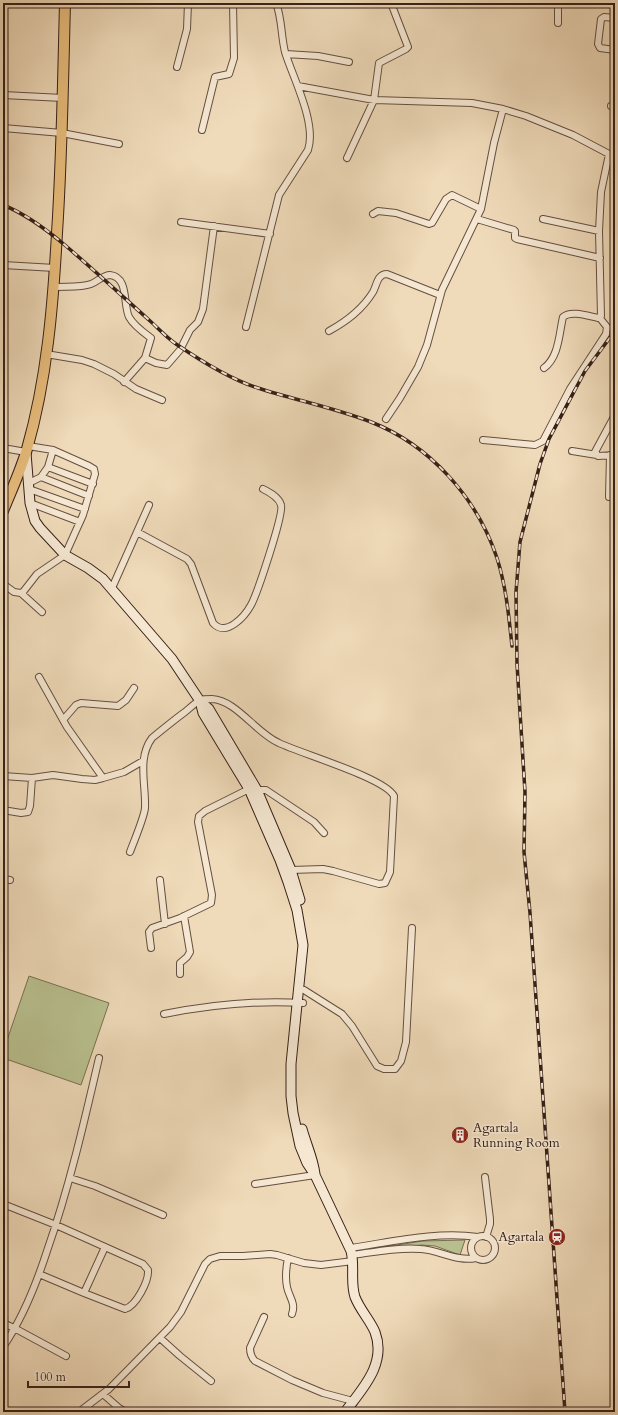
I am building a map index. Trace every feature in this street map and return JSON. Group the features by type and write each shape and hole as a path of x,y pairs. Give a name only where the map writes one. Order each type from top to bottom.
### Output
{"main road":[{"path":"3,511 27,449 33,427 50,332 54,287 62,133 65,3"}],"street":[{"path":"177,67 186,29 188,3"},
{"path":"202,130 215,77 229,74 234,63 233,3"},
{"path":"246,327 279,195 308,150 310,144 310,130 298,86 286,54 276,3"},
{"path":"347,158 374,100 379,63 408,47 391,3"},
{"path":"558,3 558,23"},
{"path":"615,18 604,17 601,19 598,44 600,48 615,50"},
{"path":"286,54 318,56 349,62"},
{"path":"298,86 374,100 472,103 503,109 526,116 573,135 612,154 601,192 599,230 601,314 599,317"},
{"path":"3,95 63,98"},
{"path":"386,419 418,367 429,339 440,296 462,245 481,209 494,144 503,109"},
{"path":"3,128 62,133 119,144"},
{"path":"373,214 378,211 392,212 429,224 432,223 446,199 452,195 481,209"},
{"path":"476,219 514,230 516,231 515,238 517,239 600,258"},
{"path":"543,219 599,230"},
{"path":"181,222 270,234"},
{"path":"145,358 156,363 167,365 180,350 190,330 195,326 200,318 203,309 214,226"},
{"path":"3,265 55,268"},
{"path":"329,331 356,313 372,292 379,278 384,274 440,296"},
{"path":"54,287 90,285 106,276 112,275 118,278 122,284 129,317 135,326 151,338 145,358 124,382"},
{"path":"483,440 535,445 543,441 570,389 606,334 607,327 599,317 569,314 564,315 562,317 555,354 550,364 544,368"},
{"path":"46,354 82,360 94,364 143,393 162,400"},
{"path":"597,455 595,450 615,415"},
{"path":"3,448 53,450 94,469 96,474 85,509 65,555 37,574 23,592 20,593"},
{"path":"27,449 30,502 35,521 65,555 95,572 112,588 172,659 200,701 204,713 254,792 291,870 302,936 300,1003 291,1064 292,1107 300,1146 307,1163 315,1175 351,1255 352,1278 356,1298 374,1331 378,1348 377,1358 369,1379 345,1412"},
{"path":"29,486 41,477 48,466 53,450"},
{"path":"572,451 597,455 612,455 609,497"},
{"path":"48,466 92,484"},
{"path":"41,477 89,496"},
{"path":"29,486 85,509"},
{"path":"137,532 187,559 191,564 213,623 223,629 232,626 251,605 274,541 280,518 282,507 279,501 263,488"},
{"path":"30,502 80,522"},
{"path":"112,588 149,504"},
{"path":"3,584 14,592 20,593 42,612"},
{"path":"39,677 62,720 103,778"},
{"path":"62,720 81,703 118,706 126,700 134,688"},
{"path":"130,852 145,809 144,750 152,738 200,701 214,699 234,707 253,725 277,743 353,772 392,792 394,796 390,872 385,883 379,884 328,870 291,870"},
{"path":"3,776 32,778 53,775 89,780 124,772 143,761"},
{"path":"3,810 21,813 28,812 30,806 32,778"},
{"path":"151,948 149,932 152,928 184,916 211,903 212,899 198,822 199,816 205,811 254,792 266,790 314,822 324,833"},
{"path":"254,792 303,909 308,935 308,951 304,990 300,1003"},
{"path":"3,879 10,880"},
{"path":"160,880 165,924"},
{"path":"180,974 180,963 190,952 184,916"},
{"path":"304,990 342,1014 352,1026 377,1066 384,1069 394,1069 401,1061 406,1042 412,928"},
{"path":"164,1014 211,1006 257,1003 300,1003"},
{"path":"3,1348 16,1328 39,1274 56,1225 70,1178 99,1058"},
{"path":"255,1184 315,1175"},
{"path":"485,1177 490,1218 490,1224 486,1237"},
{"path":"70,1178 101,1188 164,1215"},
{"path":"3,1204 56,1225 147,1266 148,1280 135,1301 129,1308 125,1309 39,1274"},
{"path":"79,1412 109,1389 170,1327 181,1312 205,1264 210,1259 220,1256 270,1254 304,1263 321,1265 351,1255 431,1236 462,1235 486,1237 493,1241 496,1248 493,1256 487,1260 479,1260 476,1258 466,1259 414,1248 351,1255"},
{"path":"476,1258 473,1255 471,1247 472,1243 478,1237"},
{"path":"84,1293 105,1247"},
{"path":"288,1258 286,1277 287,1288 294,1304 292,1314"},
{"path":"264,1317 250,1348 250,1354 255,1361 292,1380 353,1402"},
{"path":"3,1323 16,1328 66,1356"},
{"path":"160,1338 211,1381"},
{"path":"103,1394 126,1412"}],"green space":[{"path":"29,976 109,1003 81,1085 3,1058 3,1052"},
{"path":"465,1240 460,1255 435,1246 422,1245 357,1251 423,1241"}],"railway":[{"path":"3,205 28,218 51,234 87,264 176,344 226,375 272,392 343,412 371,422 393,432 432,459 449,476 464,495 488,536 497,558 503,579 512,646"},
{"path":"565,1412 530,913 524,852 525,792 517,664 516,592 520,542 540,464 549,439 585,371 615,331"}],"place":[{"name":"Agartala Running Room","path":"460,1135"},
{"name":"Agartala","path":"557,1237"}]}
